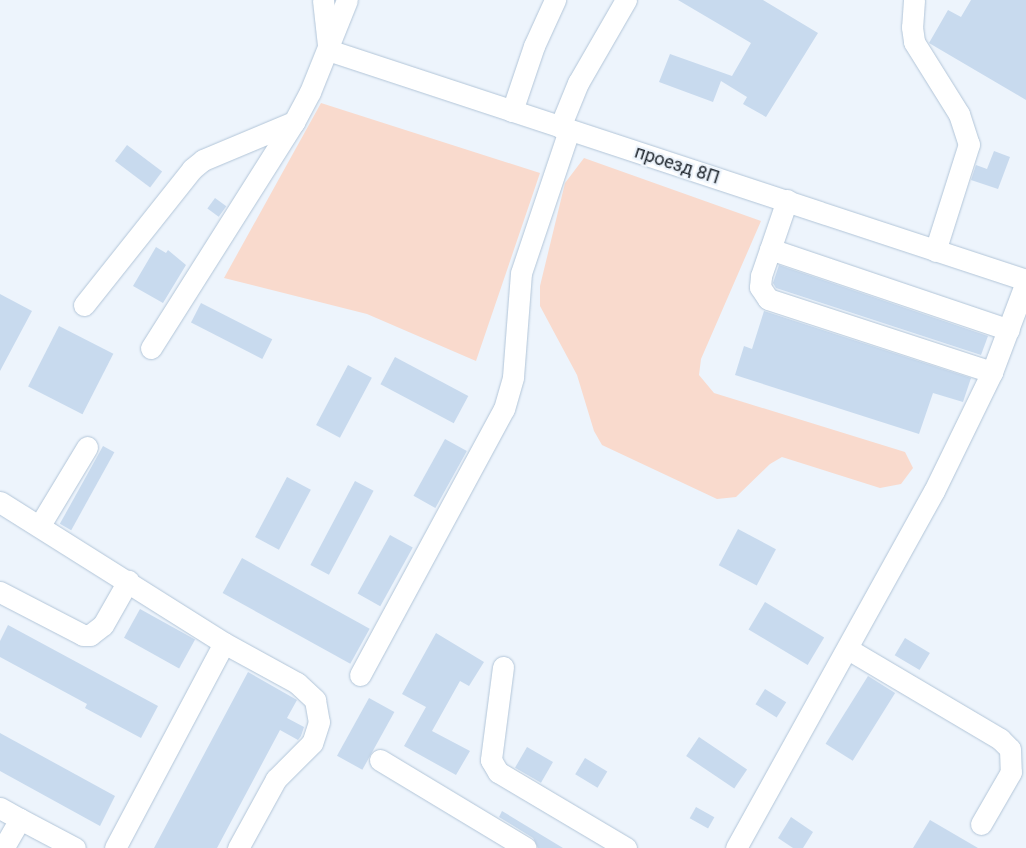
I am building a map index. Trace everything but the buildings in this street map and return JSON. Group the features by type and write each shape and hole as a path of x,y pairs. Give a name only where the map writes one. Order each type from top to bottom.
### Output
{"street":[{"path":"324,0 328,50"},
{"path":"150,348 294,122 328,50 347,0"},
{"path":"512,111 534,46 556,0"},
{"path":"360,675 504,409 512,377 521,273 578,83 626,0"},
{"path":"914,0 912,27 914,42 959,114 969,144 935,251"},
{"name":"проезд 8П","path":"328,50 1026,281"},
{"path":"84,305 192,169 203,160 294,122"},
{"path":"786,200 760,287 768,298 992,372"},
{"path":"770,249 1009,330"},
{"path":"736,848 934,491 992,372 1026,281"},
{"path":"40,525 87,447"},
{"path":"0,502 40,525 224,643 308,690 319,712 318,732 312,743 276,778 238,848"},
{"path":"0,592 83,635 90,635 103,625 128,581"},
{"path":"115,848 224,643"},
{"path":"848,649 1000,739 1010,749 1011,772 981,824"},
{"path":"503,667 491,760 498,772 626,848"},
{"path":"380,760 526,848"},
{"path":"0,808 75,848"},
{"path":"3,848 20,819"}],"shaded area":[{"path":"321,103 540,173 476,361 367,314 224,278"},
{"path":"584,158 761,221 701,359 699,375 714,393 905,452 913,468 901,484 880,488 782,457 770,464 736,497 717,499 602,445 594,431 577,375 540,306 540,286 565,183"}]}
